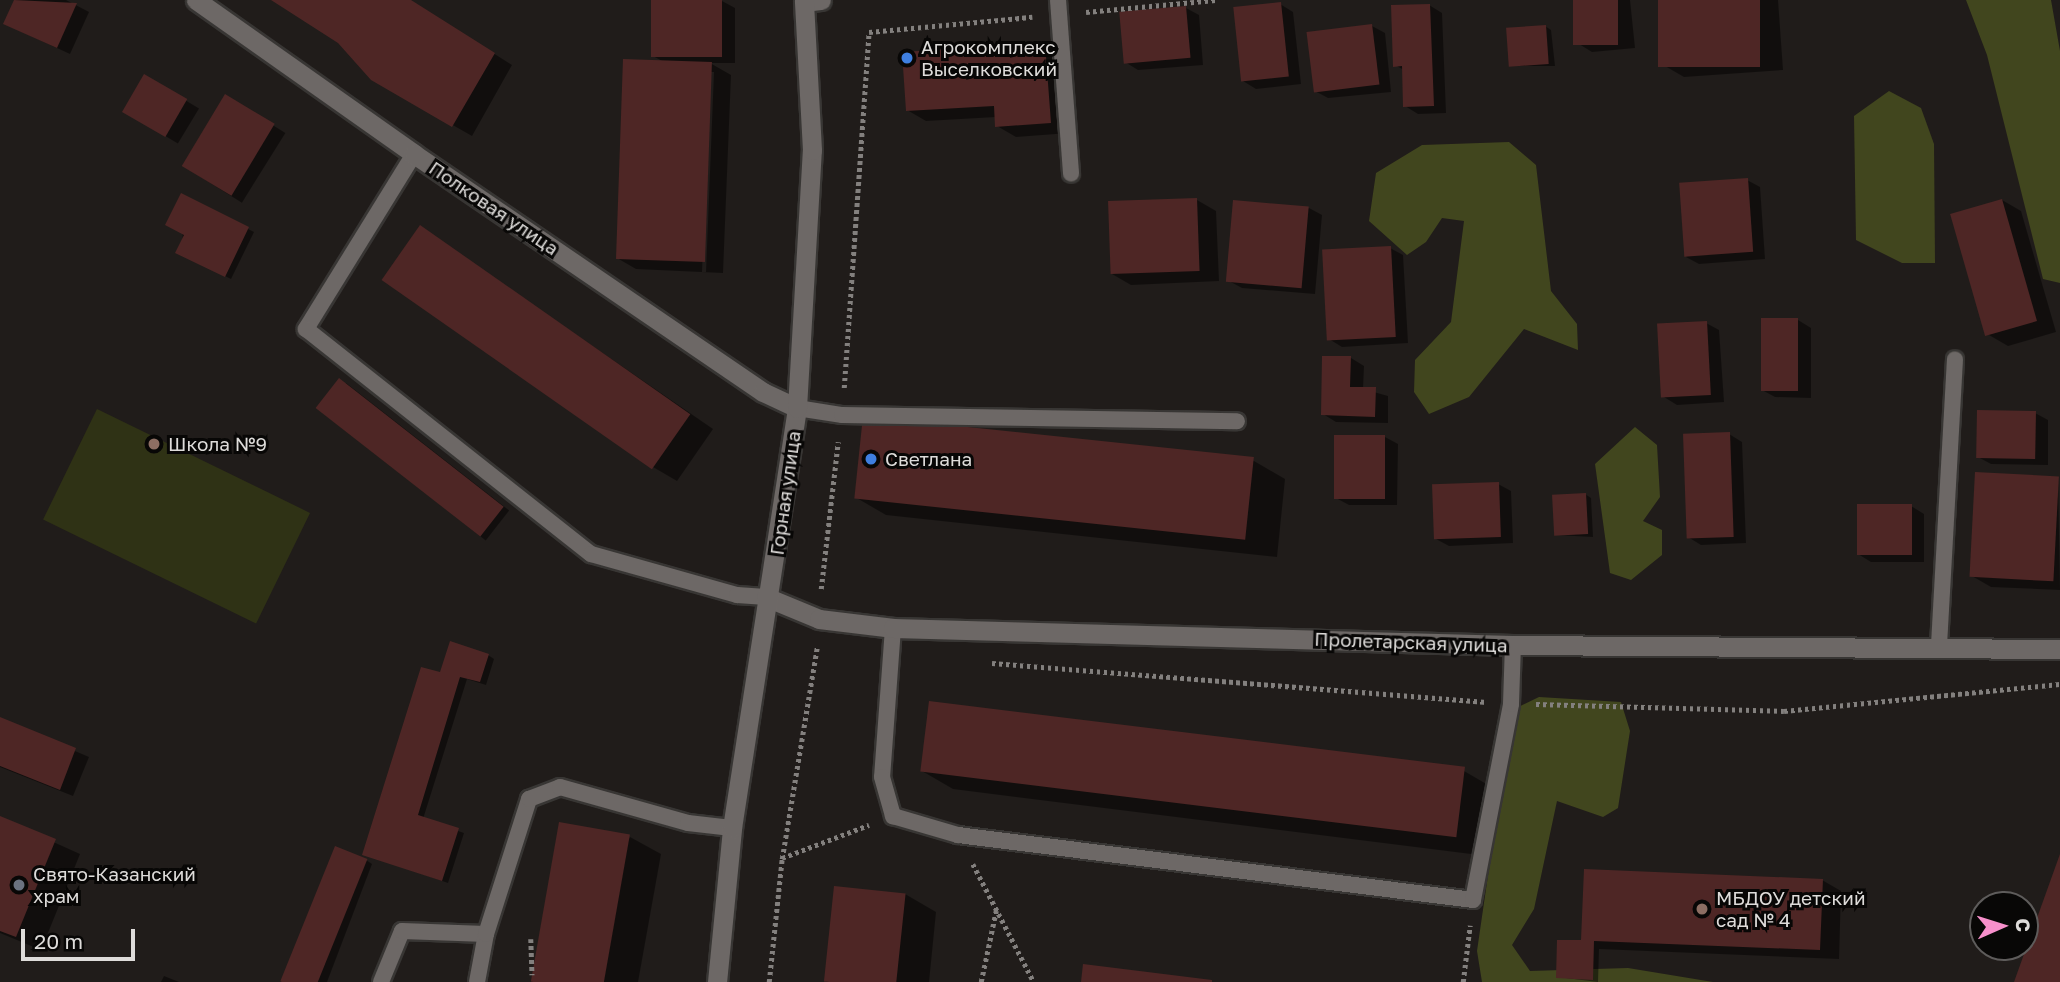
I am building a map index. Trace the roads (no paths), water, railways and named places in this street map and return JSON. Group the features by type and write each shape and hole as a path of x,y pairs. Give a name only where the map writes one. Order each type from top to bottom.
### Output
{"street":[{"name":"Полковая улица","path":"196,0 414,154 763,392 797,408"},
{"name":"Горная улица","path":"717,982 732,828 797,408 812,150 810,1"},
{"name":"Пролетарская улица","path":"766,597 818,619 893,628 1513,645 1939,645 2060,649"}],"lane":[{"path":"1058,0 1071,174"},
{"path":"414,154 306,329 591,554 737,595 766,597"},
{"path":"1939,645 1955,359"},
{"path":"797,408 842,415 1237,421"},
{"path":"893,628 882,776 893,816 958,835 1473,900 1511,704 1513,645"},
{"path":"477,982 486,934 528,799 560,787 688,823 732,828"},
{"path":"381,982 402,931 486,934"}],"place":[{"name":"Агрокомплекс Выселковский","path":"907,58"},
{"name":"Школа №9","path":"154,444"},
{"name":"Светлана","path":"871,459"},
{"name":"Свято-Казанский храм","path":"19,885"},
{"name":"МБДОУ детский сад № 4","path":"1702,909"}]}
